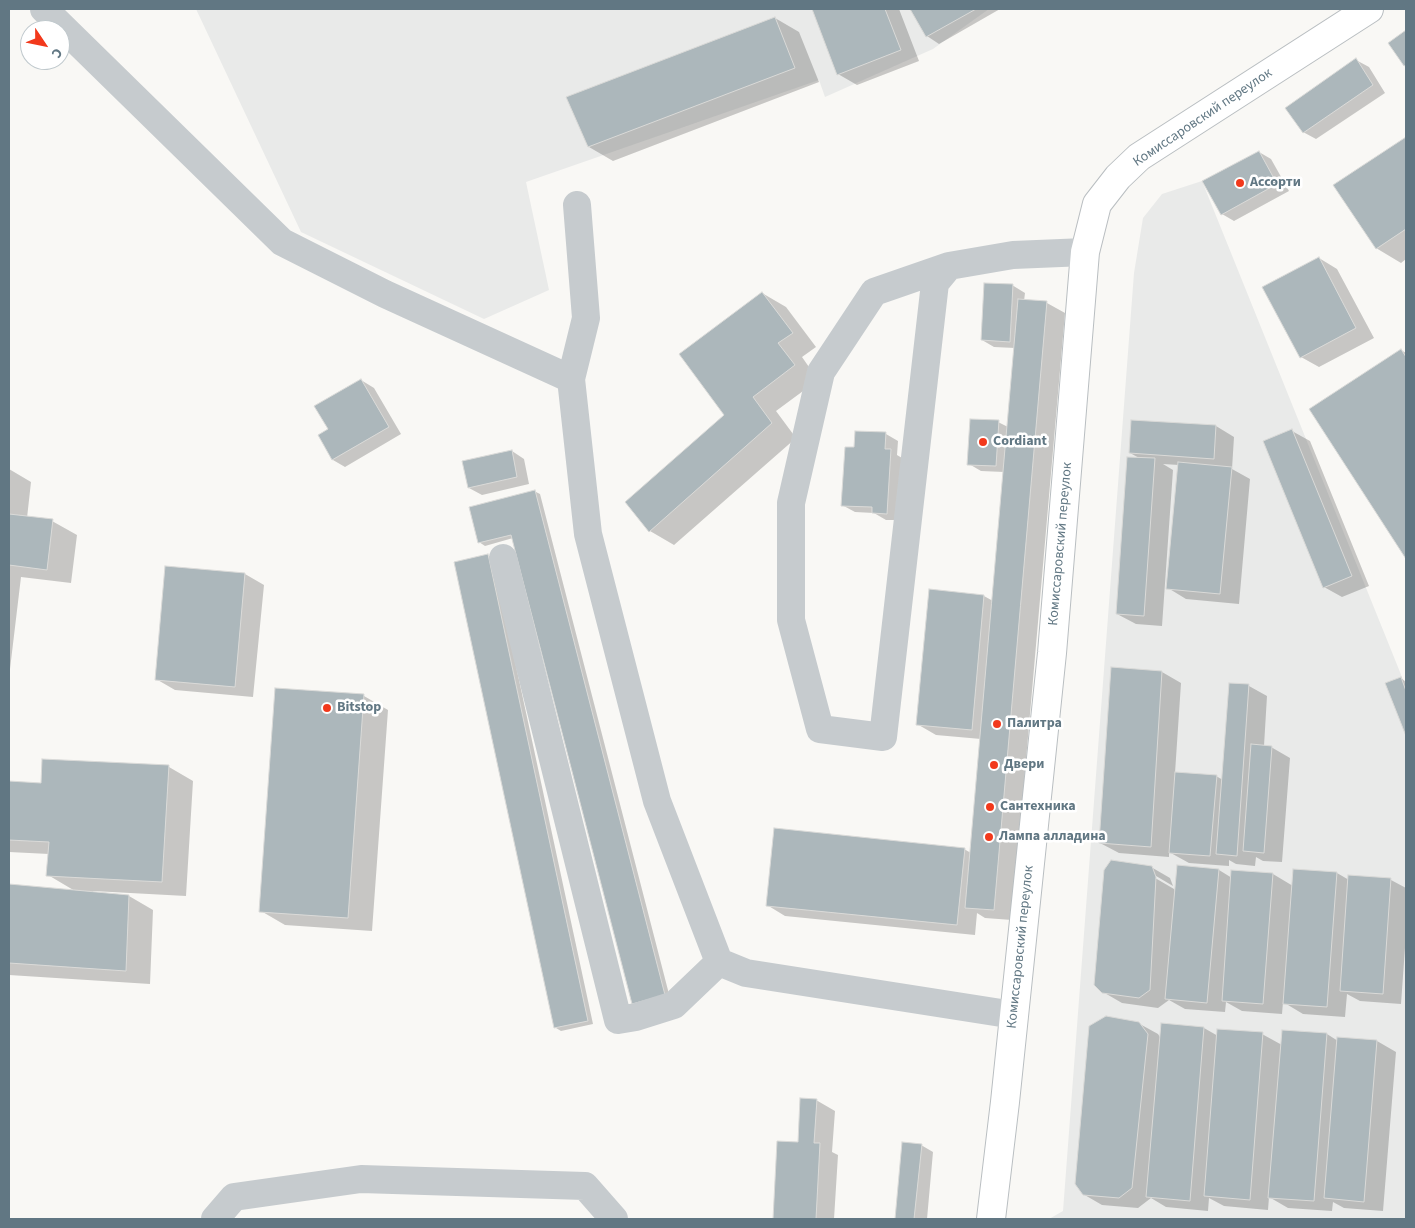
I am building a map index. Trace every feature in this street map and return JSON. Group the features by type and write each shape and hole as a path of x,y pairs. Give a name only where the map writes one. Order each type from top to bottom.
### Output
{"main road":[{"name":"Комиссаровский переулок","path":"991,1219 1052,653 1085,252 1097,204 1118,177 1139,158 1369,9"}],"lane":[{"path":"44,9 282,242 385,294 571,379"},
{"path":"577,205 586,318 571,379 588,534 657,801 719,962 746,973 1014,1015"},
{"path":"949,266 935,283 883,737 820,729 792,620 791,503 821,372 874,292 949,266 1013,254 1085,252"},
{"path":"503,558 618,1020 636,1017 674,1005 719,962"},
{"path":"215,1219 234,1197 362,1179 585,1186 614,1219"}],"shaded area":[{"path":"196,9 989,9 933,49 825,97 819,80 526,182 549,290 484,319 301,232"},
{"path":"1202,181 1406,687 1406,1219 1049,1219 1063,1211 1134,273 1143,218 1162,194"}],"building":[{"path":"812,9 885,9 901,50 837,75"},
{"path":"910,9 976,9 926,37"},
{"path":"775,17 795,68 588,147 566,97"},
{"path":"1406,30 1406,65 1404,66 1388,43"},
{"path":"1356,58 1373,85 1303,133 1285,108"},
{"path":"1406,137 1406,229 1376,249 1333,185"},
{"name":"Ассорти","path":"1259,151 1277,184 1221,215 1202,181"},
{"path":"1319,257 1356,328 1300,358 1262,287"},
{"path":"984,283 1013,284 1010,342 981,340"},
{"path":"762,292 793,333 778,343 795,365 753,397 772,423 649,532 625,502 724,415 679,354"},
{"path":"1018,299 1047,301 994,910 965,908"},
{"path":"1401,349 1406,357 1406,559 1309,409"},
{"path":"361,379 389,427 332,460 318,435 328,429 314,406"},
{"name":"Cordiant","path":"970,419 999,420 996,466 967,465"},
{"path":"1131,420 1216,425 1214,459 1129,453"},
{"path":"1292,429 1352,576 1323,588 1263,441"},
{"path":"855,431 886,432 885,449 891,449 887,514 872,513 872,507 841,506 845,447 854,447"},
{"path":"512,450 517,477 468,488 462,461"},
{"path":"1127,457 1155,458 1144,616 1116,614"},
{"path":"1178,462 1232,467 1220,594 1166,589"},
{"path":"535,490 665,995 632,1004 511,535 478,543 469,507"},
{"path":"9,514 53,519 47,570 9,565"},
{"path":"488,554 588,1021 554,1028 454,562"},
{"path":"165,566 245,573 235,687 155,680"},
{"path":"929,589 984,595 972,730 916,725"},
{"path":"1111,667 1162,671 1151,847 1099,843"},
{"path":"1401,677 1406,691 1406,736 1385,683"},
{"path":"1229,683 1249,684 1237,856 1216,854"},
{"path":"275,688 364,694 348,918 259,912"},
{"path":"1251,744 1272,746 1264,853 1243,851"},
{"path":"42,759 169,765 162,882 46,876 49,842 9,840 9,781 41,783"},
{"path":"1175,772 1217,775 1210,856 1169,853"},
{"path":"774,828 965,848 957,925 766,906"},
{"path":"1111,860 1152,866 1156,877 1150,990 1139,998 1102,993 1094,985 1104,870"},
{"path":"1177,865 1219,869 1207,1003 1165,999"},
{"path":"1293,869 1337,872 1327,1007 1283,1004"},
{"path":"1231,870 1273,873 1263,1004 1222,1001"},
{"path":"1348,875 1391,878 1383,994 1340,991"},
{"path":"9,884 129,895 126,971 9,963"},
{"path":"1106,1016 1139,1022 1148,1034 1132,1188 1119,1198 1083,1195 1075,1184 1089,1026"},
{"path":"1161,1023 1204,1027 1190,1201 1146,1197"},
{"path":"1217,1029 1263,1032 1250,1200 1204,1196"},
{"path":"1282,1030 1327,1033 1314,1201 1268,1198"},
{"path":"1337,1037 1377,1040 1364,1202 1324,1198"},
{"path":"800,1098 817,1099 814,1143 820,1143 816,1219 773,1219 777,1141 798,1142"},
{"path":"902,1142 922,1144 914,1219 895,1219"}],"place":[{"name":"Ассорти","path":"1240,183"},
{"name":"Cordiant","path":"983,442"},
{"name":"Bitstop","path":"327,708"},
{"name":"Палитра","path":"997,724"},
{"name":"Двери","path":"994,765"},
{"name":"Сантехника","path":"990,807"},
{"name":"Лампа алладина","path":"989,837"}]}
